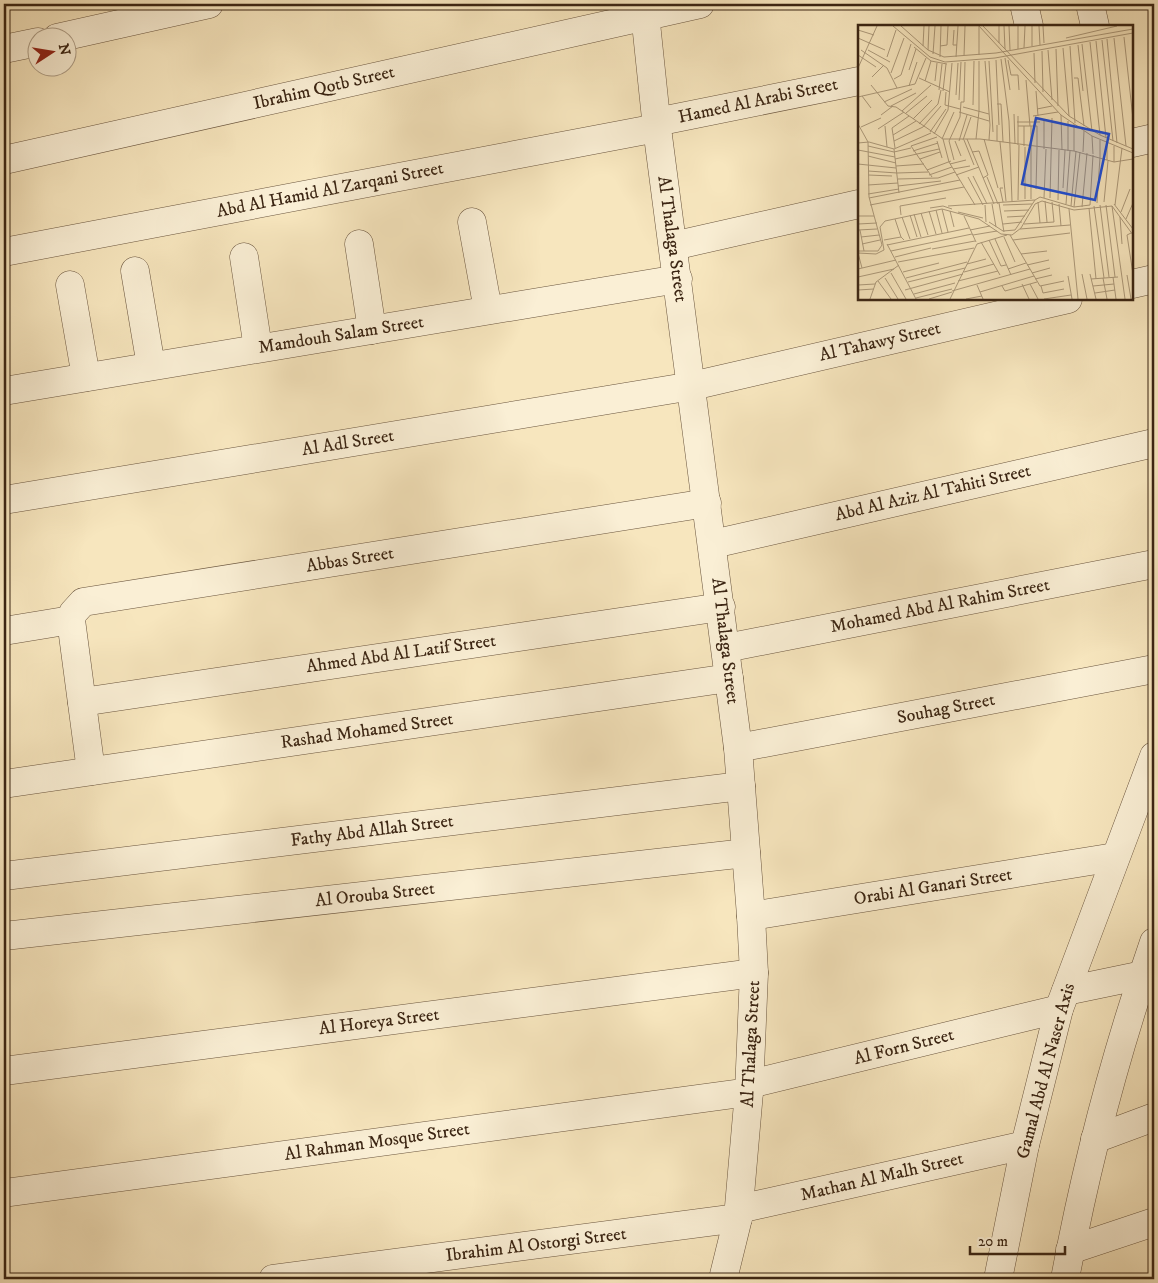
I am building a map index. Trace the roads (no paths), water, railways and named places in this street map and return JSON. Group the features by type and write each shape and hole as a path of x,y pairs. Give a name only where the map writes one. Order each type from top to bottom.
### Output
{"street":[{"path":"78,33 210,4"},
{"name":"Ibrahim Qotb Street","path":"4,160 644,10 700,4"},
{"path":"1024,4 1029,25"},
{"path":"1090,4 1095,25"},
{"name":"Al Thalaga Street","path":"644,10 657,125 713,544 738,748 751,916 754,973 750,1088 739,1214 723,1279"},
{"path":"4,49 28,44"},
{"name":"Hamed Al Arabi Street","path":"657,125 858,81"},
{"name":"Abd Al Hamid Al Zarqani Street","path":"4,252 657,125"},
{"path":"1133,143 1154,138"},
{"path":"673,246 858,204"},
{"path":"472,222 488,310"},
{"path":"359,244 372,330"},
{"path":"244,257 258,348"},
{"path":"135,271 151,366"},
{"name":"Mamdouh Salam Street","path":"4,391 678,279"},
{"path":"1133,284 1154,279"},
{"path":"70,285 86,377"},
{"name":"Al Tahawy Street","path":"692,386 1064,300"},
{"name":"Al Adl Street","path":"4,500 692,386"},
{"name":"Abd Al Aziz Al Tahiti Street","path":"713,544 1154,443"},
{"name":"Abbas Street","path":"71,620 73,613 83,602 707,503"},
{"name":"Mohamed Abd Al Rahim Street","path":"726,648 1154,564"},
{"name":"Ahmed Abd Al Latif Street","path":"82,702 721,607"},
{"path":"4,631 71,620 91,771"},
{"name":"Souhag Street","path":"738,748 1154,669"},
{"name":"Rashad Mohamed Street","path":"4,784 729,678"},
{"name":"Gamal Abd Al Naser Axis","path":"998,1279 1025,1145 1062,1000 1154,756"},
{"name":"Fathy Abd Allah Street","path":"4,876 741,786"},
{"name":"Al Orouba Street","path":"4,936 746,853"},
{"name":"Orabi Al Ganari Street","path":"751,916 1115,857"},
{"path":"1065,1279 1095,1139 1148,973 1154,942"},
{"name":"Al Horeya Street","path":"4,1071 754,973"},
{"name":"Al Forn Street","path":"750,1088 1062,1000 1148,973"},
{"name":"Al Rahman Mosque Street","path":"4,1193 750,1088"},
{"path":"1095,1139 1154,1117"},
{"name":"Mathan Al Malh Street","path":"739,1214 1025,1145"},
{"name":"Ibrahim Al Ostorgi Street","path":"273,1279 739,1214"},
{"path":"1070,1250 1154,1222"}]}
